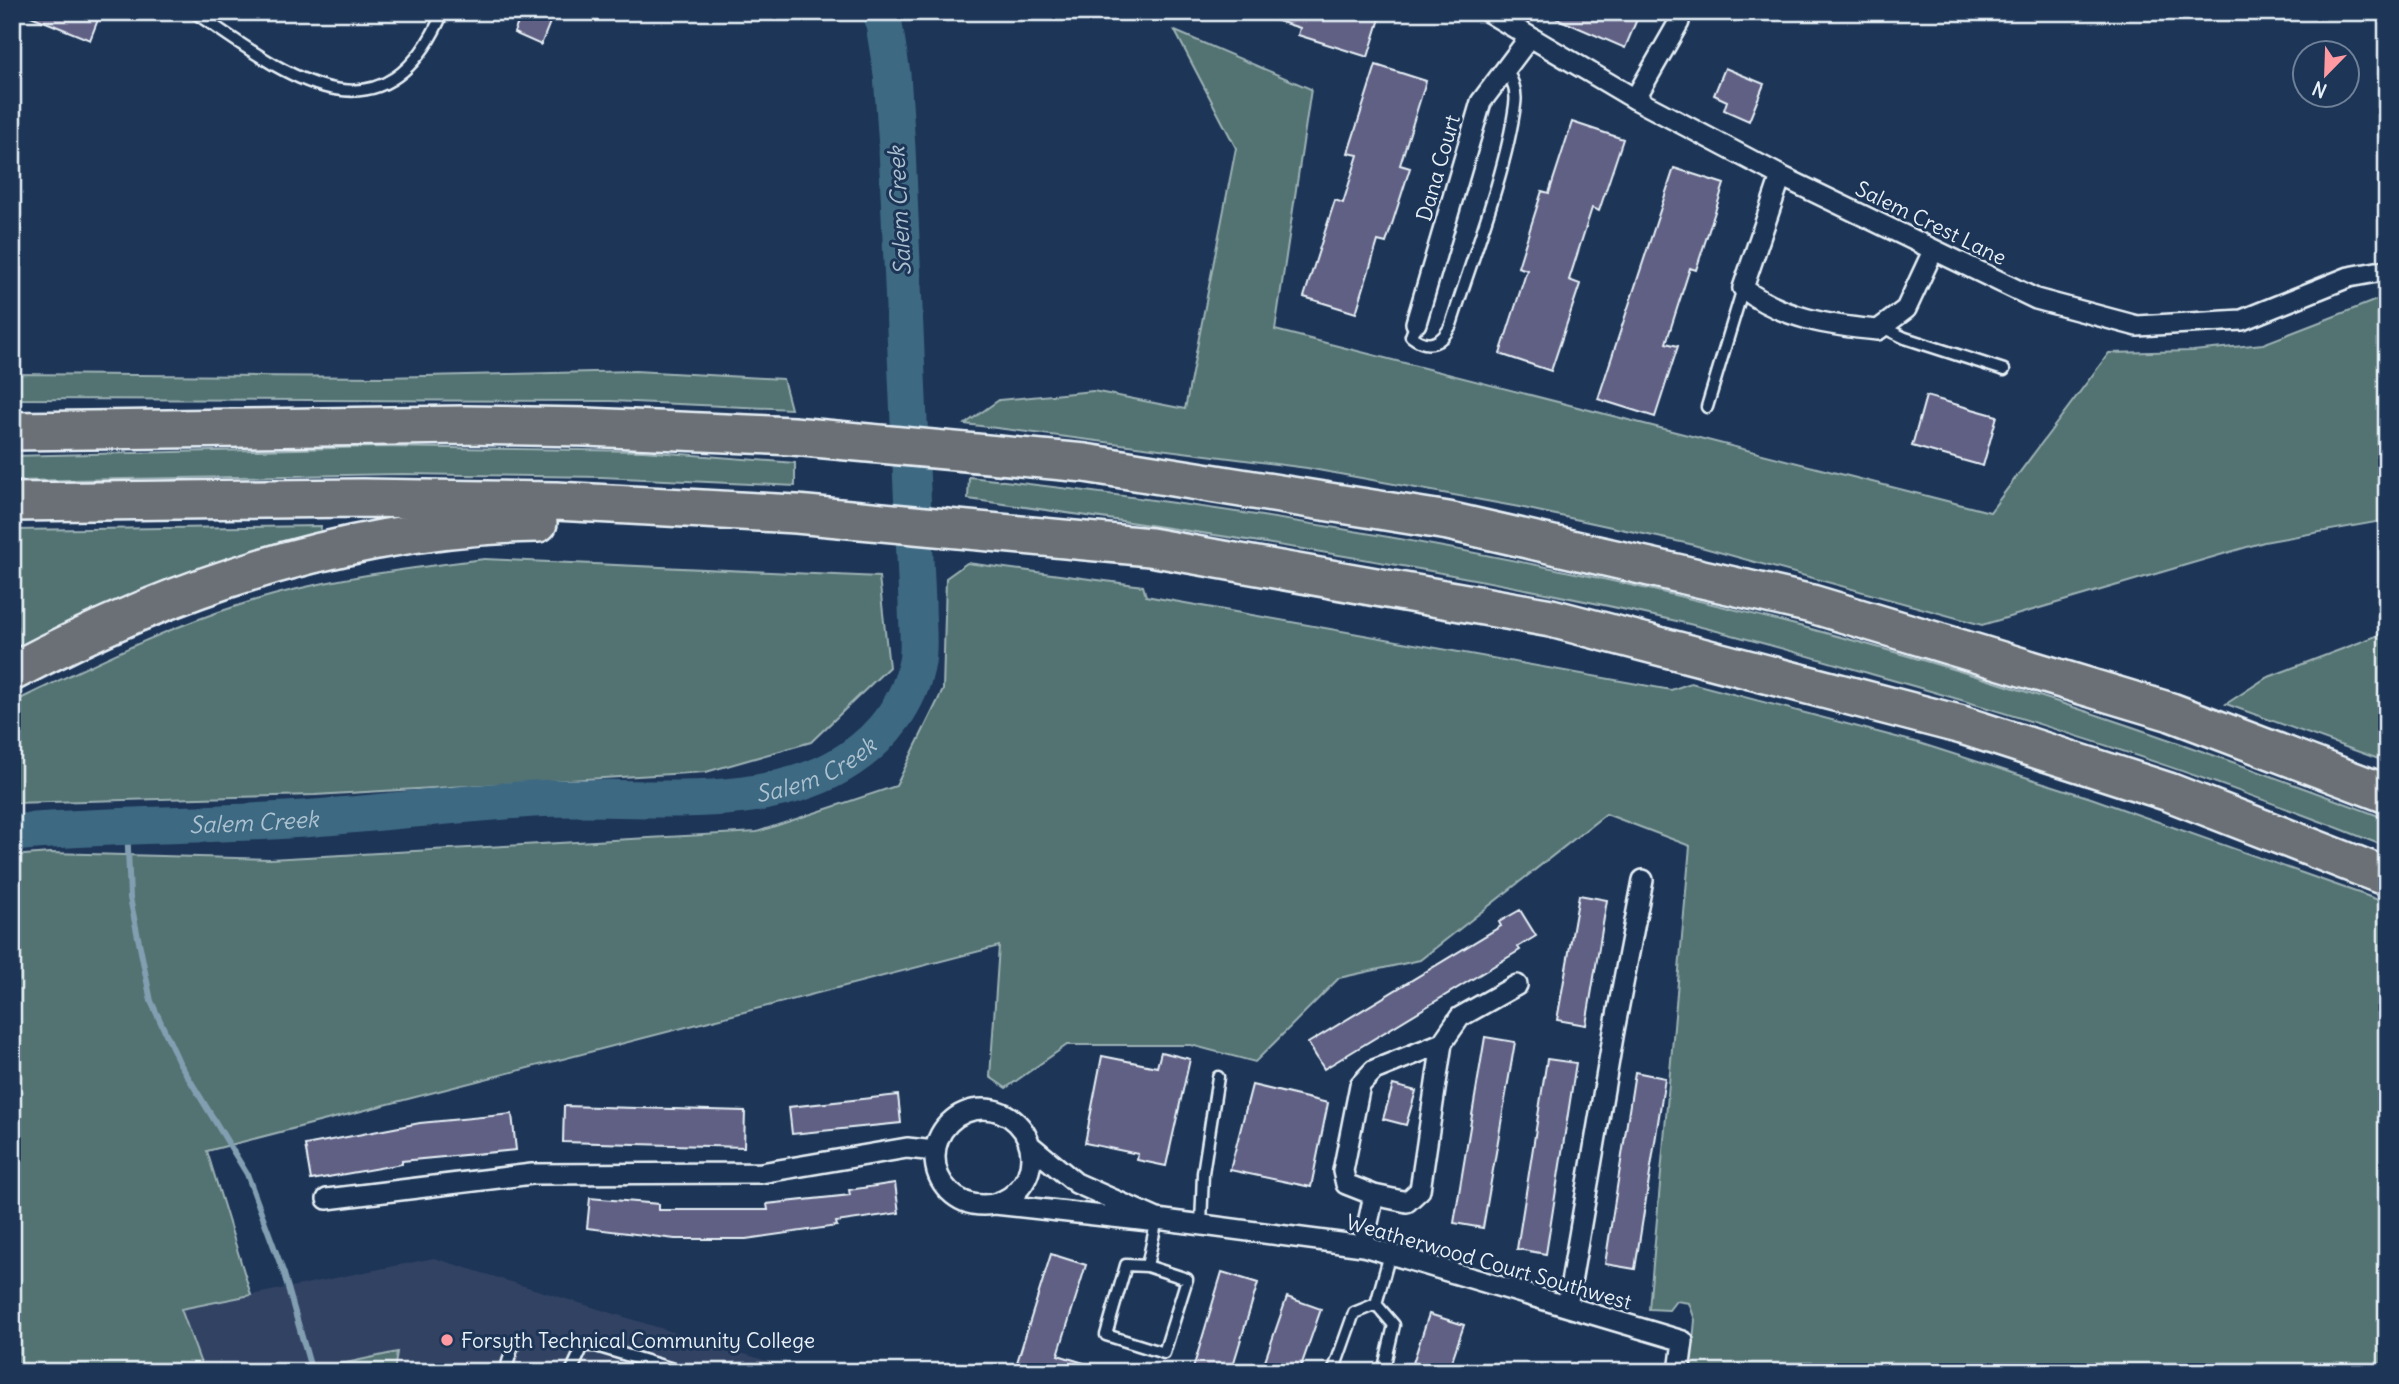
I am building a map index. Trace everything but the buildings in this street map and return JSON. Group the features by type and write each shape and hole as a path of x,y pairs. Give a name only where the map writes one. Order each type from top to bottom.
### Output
{"highway":[{"path":"12,431 465,425 793,436 1085,463 1448,521 1812,604 2171,712 2387,794"},
{"path":"12,502 481,499 796,514 1150,547 1551,618 1962,725 2169,792 2387,877"},
{"path":"12,672 131,613 191,589 332,548 407,533 486,525 554,523 733,528 796,514"}],"street":[{"name":"Salem Crest Lane","path":"1488,12 1635,99 1781,176 2036,299 2137,326 2242,320 2349,277 2387,270"},
{"path":"1635,99 1679,22 1678,12"},
{"name":"Dana Court","path":"1416,323 1481,102 1528,38"},
{"path":"1781,176 1743,288 1759,301 1830,326 1878,330 1906,309 1933,251"},
{"path":"1567,1306 1643,880"},
{"path":"1442,1043 1374,1070 1360,1085 1343,1171 1346,1185 1374,1195 1407,1202 1420,1190 1442,1043 1460,1017 1517,985"},
{"name":"Weatherwood Court Southwest","path":"1157,1219 1143,1222 995,1204 972,1204 951,1193 941,1181 935,1167 935,1151 940,1135 950,1122 964,1113 980,1109 996,1111 1011,1118 1023,1130 1030,1145 1076,1183 1157,1219 1363,1246 1683,1341 1679,1372"},
{"path":"995,1204 1009,1198 1024,1182 1031,1160 1030,1145"},
{"path":"327,1199 532,1174 761,1173 907,1148 935,1151"},
{"path":"1363,1246 1374,1195"}],"lane":[{"path":"194,12 267,60 304,79 326,90 351,92 379,87 406,71 429,45 443,12"},
{"path":"1416,323 1412,336 1420,343 1434,344 1444,338 1451,325 1499,168 1515,103 1513,81 1506,68"},
{"path":"1707,407 1743,288"},
{"path":"1882,327 1905,338 2004,370"},
{"path":"1201,1225 1203,1173 1218,1077"},
{"path":"1147,1266 1157,1219"},
{"path":"1376,1304 1390,1254"},
{"path":"1126,1265 1147,1266 1187,1279 1164,1353 1106,1335 1126,1265"},
{"path":"1333,1372 1354,1313 1376,1304"},
{"path":"1376,1304 1394,1325 1383,1372"},
{"path":"505,1372 514,1342"},
{"path":"570,1372 583,1346 596,1346 683,1372"}],"shaded area":[{"name":"Forsyth Technical Community College","path":"434,1258 803,1372 204,1372 181,1309"}],"green space":[{"path":"1175,31 1311,89 1275,330 1990,512 2109,353 2193,351 2263,344 2387,296 2387,520 2264,542 1982,625 1690,544 1519,507 1307,468 965,424 999,400 1093,391 1185,409 1236,148"},
{"path":"635,371 783,379 791,409 611,401 12,399 12,374 384,377"},
{"path":"378,447 643,451 795,463 795,486 601,477 402,474 12,481 12,456"},
{"path":"969,477 1217,509 1464,550 1708,603 1829,634 1949,668 2115,721 2387,819 2387,847 2196,776 2067,733 1722,632 1585,601 1409,567 968,499"},
{"path":"321,526 320,538 12,657 12,530"},
{"path":"484,559 879,577 889,667 811,742 706,772 315,795 12,803 12,703 157,636 272,595 332,581"},
{"path":"967,563 1143,586 1146,596 1671,690 1691,683 1919,743 2091,798 2387,903 2387,1372 1690,1372 1695,1320 1689,1303 1676,1301 1669,1310 1649,1309 1690,846 1606,814 1420,960 1339,978 1255,1062 1191,1045 1067,1045 1006,1088 990,1077 999,946 207,1151 251,1295 181,1309 204,1372 12,1372 12,856 50,853 270,859 757,832 896,786 943,690 946,578"},
{"path":"2387,632 2387,762 2226,704 2266,678"},
{"path":"397,1352 394,1372 304,1372"}],"waterway":[{"name":"Salem Creek","path":"12,833 303,819 534,799 739,796 779,789 816,777 850,759 873,740 893,717 908,691 917,662 918,647 897,148 892,74 882,12"},
{"path":"127,824 130,898 151,1001 179,1062 247,1174 284,1274 312,1372"}],"place":[{"name":"Forsyth Technical Community College","path":"447,1340"}]}
